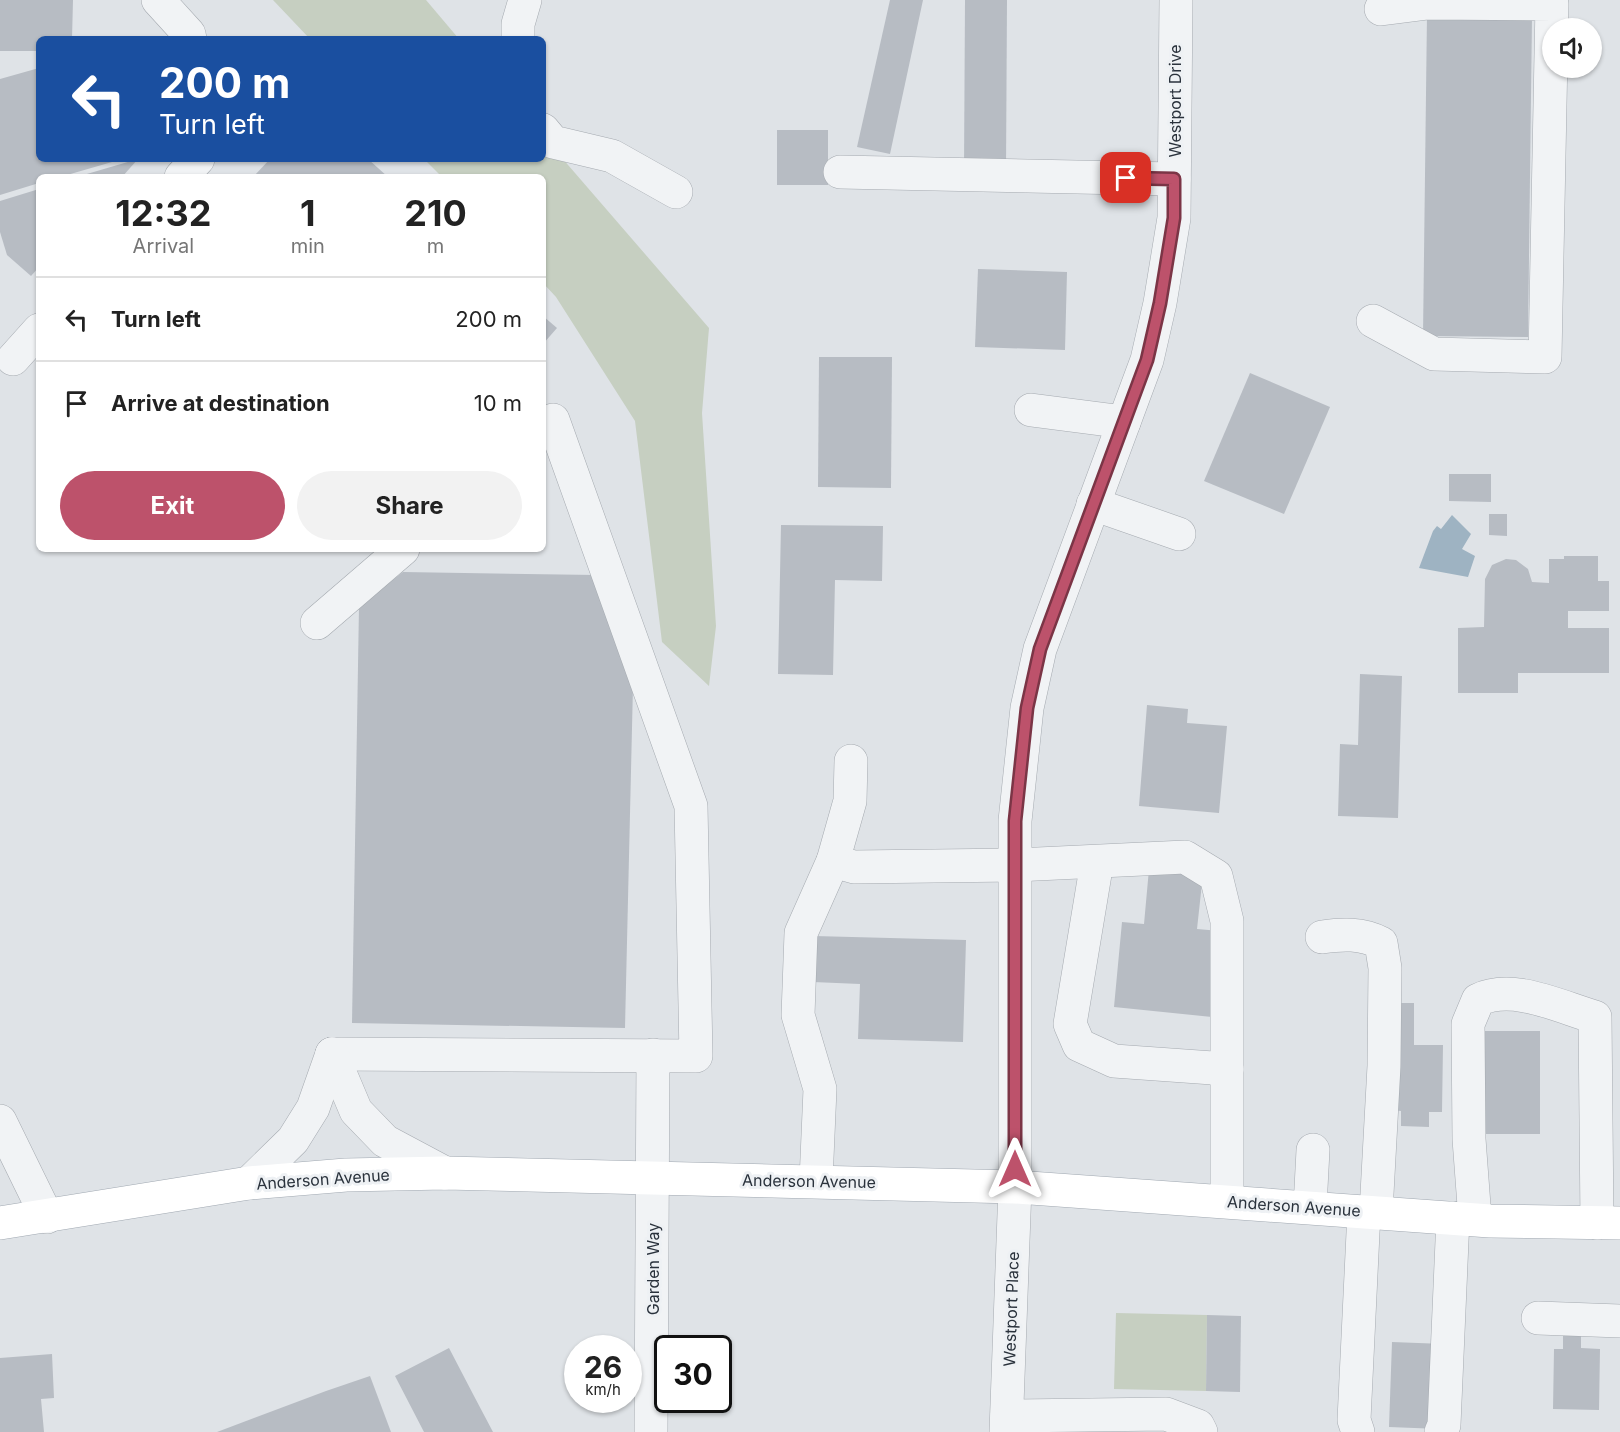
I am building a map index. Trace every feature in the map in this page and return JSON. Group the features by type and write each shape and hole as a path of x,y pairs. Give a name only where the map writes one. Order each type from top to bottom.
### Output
{"main road":[{"name":"Anderson Avenue","path":"0,1223 249,1183 346,1175 445,1173 1015,1186 1464,1218 1608,1223"}],"street":[{"path":"158,0 189,36"},
{"path":"518,36 518,24 525,0"},
{"name":"Westport Drive","path":"1015,1186 1015,821 1027,708 1040,649 1147,360 1160,303 1174,218 1176,0"},
{"path":"1373,321 1434,354 1545,357 1552,4 1428,3 1381,9"},
{"path":"546,134 553,142 612,156 676,192"},
{"path":"184,174 195,162"},
{"path":"840,172 1174,179"},
{"path":"13,359 36,333"},
{"path":"1031,410 1124,422"},
{"path":"332,1054 696,1056 691,806 553,420 546,426"},
{"path":"1093,504 1179,534"},
{"path":"317,623 400,552"},
{"path":"816,1181 820,1089 798,1015 801,933 833,861 850,801 851,760"},
{"path":"833,861 854,867 1015,865 1185,858 1216,876 1227,921 1227,1201"},
{"path":"1097,862 1070,1024 1079,1045 1114,1061 1227,1069"},
{"path":"1322,937 1340,934 1368,936 1381,943 1385,968 1384,1065 1354,1420 1358,1432"},
{"path":"1441,1432 1444,1425 1464,1218 1468,1139 1467,1024 1478,1000 1500,993 1518,995 1595,1017 1608,1223"},
{"path":"332,1054 356,1111 385,1141 445,1173"},
{"path":"249,1183 293,1140 313,1108 332,1054"},
{"name":"Garden Way","path":"651,1432 653,1055"},
{"path":"0,1121 47,1216"},
{"path":"1310,1207 1313,1150"},
{"name":"Westport Place","path":"1006,1424 1015,1186"},
{"path":"1538,1318 1620,1321"},
{"path":"1006,1424 1096,1423 1166,1414 1198,1426 1201,1432"}],"green space":[{"path":"273,0 426,0 456,36 307,36"},
{"path":"546,139 709,328 702,413 716,626 709,686 662,642 635,421 556,297 546,286 546,174 439,174 427,162 546,162"},
{"path":"1116,1313 1207,1315 1206,1391 1114,1389"}],"water":[{"path":"1452,515 1471,534 1462,549 1475,556 1468,577 1419,568 1433,531 1437,526 1441,529"}],"building":[{"path":"0,0 73,0 72,36 36,36 36,51 0,51"},
{"path":"890,0 923,0 890,154 857,147"},
{"path":"965,0 1007,0 1006,170 964,170"},
{"path":"1427,14 1532,16 1528,337 1423,336"},
{"path":"36,69 36,162 112,162 70,174 36,174 36,184 0,195 0,79"},
{"path":"777,130 828,130 828,185 777,185"},
{"path":"128,162 135,162 125,174 87,174"},
{"path":"267,162 371,162 385,174 256,174"},
{"path":"36,190 36,270 31,276 7,255 0,232 0,201"},
{"path":"978,269 1067,272 1065,350 975,347"},
{"path":"546,319 557,328 546,341"},
{"path":"819,357 892,357 891,488 818,487"},
{"path":"1250,373 1330,407 1284,514 1204,481"},
{"path":"1449,474 1491,474 1491,502 1449,501"},
{"path":"1489,514 1507,514 1507,536 1489,535"},
{"path":"781,525 883,526 882,581 835,580 833,675 778,674"},
{"path":"1564,556 1598,556 1598,581 1609,581 1609,611 1568,611 1568,628 1609,628 1609,673 1518,673 1518,693 1458,693 1458,628 1484,627 1485,579 1492,565 1506,559 1516,560 1528,569 1532,582 1549,583 1549,559 1564,559"},
{"path":"403,572 596,575 633,685 625,1028 352,1023 359,606"},
{"path":"1360,674 1402,676 1398,818 1338,816 1340,744 1358,745"},
{"path":"1147,705 1188,709 1187,723 1227,726 1219,813 1139,806"},
{"path":"1149,869 1203,874 1197,929 1220,931 1212,1017 1114,1007 1122,922 1144,924"},
{"path":"814,936 966,940 963,1042 858,1039 860,984 813,982"},
{"path":"1393,1003 1414,1003 1414,1045 1443,1045 1442,1112 1429,1112 1429,1127 1401,1126 1401,1111 1391,1110"},
{"path":"1482,1031 1540,1031 1540,1134 1482,1134"},
{"path":"1207,1315 1241,1316 1240,1392 1206,1391"},
{"path":"1563,1336 1581,1336 1581,1348 1600,1349 1599,1410 1553,1409 1554,1349 1563,1349"},
{"path":"1392,1342 1444,1344 1440,1429 1389,1427"},
{"path":"449,1348 493,1432 424,1432 395,1376"},
{"path":"52,1354 54,1398 41,1399 44,1432 0,1432 0,1358"},
{"path":"370,1376 391,1432 217,1432 326,1391"}],"route":[{"path":"1015,1169 1015,821 1027,708 1040,649 1147,360 1160,303 1174,218 1174,179 1126,178"}]}
